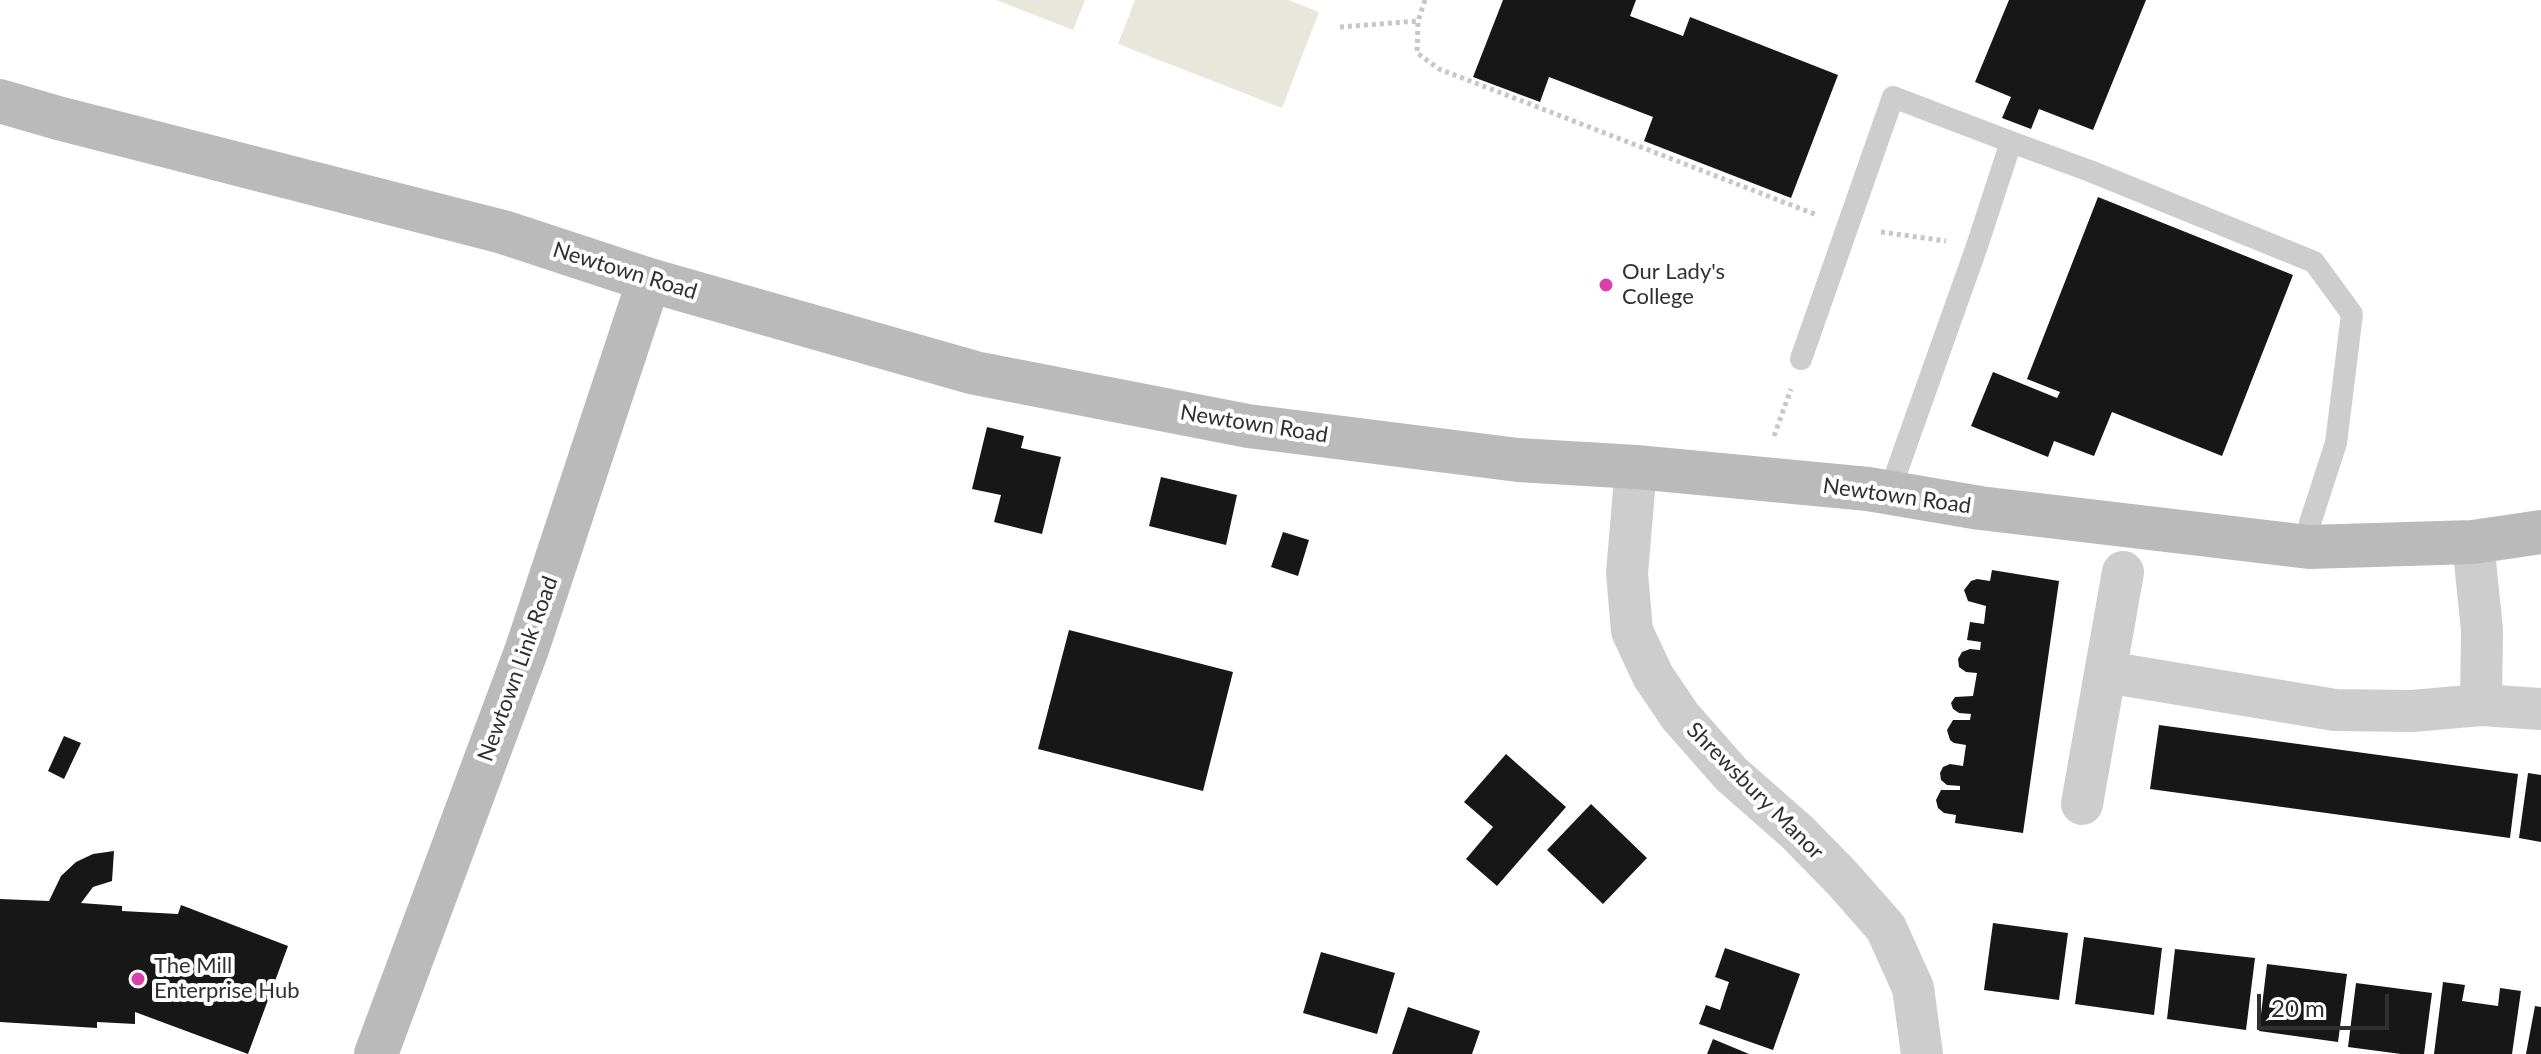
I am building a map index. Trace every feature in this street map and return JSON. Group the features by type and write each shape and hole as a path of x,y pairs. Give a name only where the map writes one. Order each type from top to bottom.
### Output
{"street":[{"name":"Newtown Road","path":"0,101 503,232 649,280 975,373 1248,426 1518,460 1636,467 1889,493 1980,508 2309,547 2473,542 2541,532"},
{"name":"Newtown Link Road","path":"376,1054 527,649 649,280"},
{"name":"Shrewsbury Manor","path":"1636,467 1627,573 1632,631 1653,676 1680,716 1731,774 1797,832 1886,928 1913,988 1924,1053"},
{"path":"2473,542 2482,630 2481,705"},
{"path":"2082,804 2123,572"},
{"path":"2106,672 2335,710 2412,711 2481,705 2541,709"}],"lane":[{"path":"1801,359 1893,97 2090,171 2314,262 2352,314 2336,443 2310,523 2309,547"},
{"path":"1889,493 2011,142"}],"path":[{"path":"1425,0 1418,21 1417,53 1439,69 1847,227 1977,246"},
{"path":"1340,27 1418,21"},
{"path":"1760,479 1801,359"}],"shaded area":[{"path":"996,0 1085,0 1073,30"},
{"path":"1135,0 1289,0 1319,12 1282,108 1118,44"}],"building":[{"path":"1503,0 1636,0 1630,16 1683,36 1690,17 1838,75 1791,198 1644,141 1653,117 1549,77 1540,102 1473,77"},
{"path":"2009,0 2146,0 2093,130 2039,109 2031,129 2002,118 2011,97 1975,82"},
{"path":"2098,197 2293,275 2222,456 2112,412 2094,456 2054,441 2048,457 1971,426 1993,372 2057,398 2060,392 2027,379"},
{"path":"987,427 1024,436 1021,448 1061,457 1042,534 994,522 1001,495 972,489"},
{"path":"1161,477 1237,495 1226,545 1149,526"},
{"path":"1283,532 1309,540 1298,576 1271,567"},
{"path":"1992,570 2059,581 2023,833 1955,823 1956,815 1944,813 1938,808 1936,800 1941,790 1960,790 1960,786 1947,785 1941,780 1940,773 1943,767 1950,764 1963,766 1966,745 1950,740 1947,730 1953,720 1970,720 1971,714 1959,713 1951,703 1955,697 1973,696 1977,673 1966,672 1959,667 1958,659 1962,652 1980,650 1981,642 1967,640 1970,622 1984,624 1986,606 1968,601 1964,590 1971,581 1990,581"},
{"path":"1069,630 1233,672 1203,791 1038,749"},
{"path":"2159,725 2518,774 2510,838 2150,789"},
{"path":"64,736 81,743 64,779 48,771"},
{"path":"1506,754 1566,807 1497,886 1466,859 1493,827 1464,802"},
{"path":"2528,773 2541,775 2541,842 2519,838"},
{"path":"1591,804 1647,858 1603,904 1547,850"},
{"name":"The Mill Enterprise Hub","path":"114,851 112,881 93,887 81,903 122,906 122,911 178,914 181,905 288,946 248,1054 135,1012 135,1024 97,1022 97,1028 0,1022 0,899 49,901 61,876 76,862 93,854"},
{"path":"1993,923 2068,933 2059,1000 1984,990"},
{"path":"2084,937 2162,948 2154,1015 2075,1004"},
{"path":"1725,948 1800,974 1773,1050 1699,1024 1706,1005 1720,1010 1729,982 1715,977"},
{"path":"2175,949 2255,958 2246,1030 2167,1019"},
{"path":"1321,952 1395,973 1377,1034 1303,1013"},
{"path":"2267,964 2347,974 2338,1042 2259,1031"},
{"path":"2443,982 2465,985 2462,1001 2498,1006 2500,988 2521,991 2512,1054 2434,1054"},
{"path":"2356,983 2432,993 2424,1054 2348,1047"},
{"path":"2535,1006 2541,1007 2541,1054 2526,1054"},
{"path":"1408,1007 1480,1031 1472,1054 1392,1054"},
{"path":"1713,1039 1749,1054 1707,1054"}],"place":[{"name":"Our Lady's College","path":"1606,285"},
{"name":"The Mill Enterprise Hub","path":"138,979"}]}
